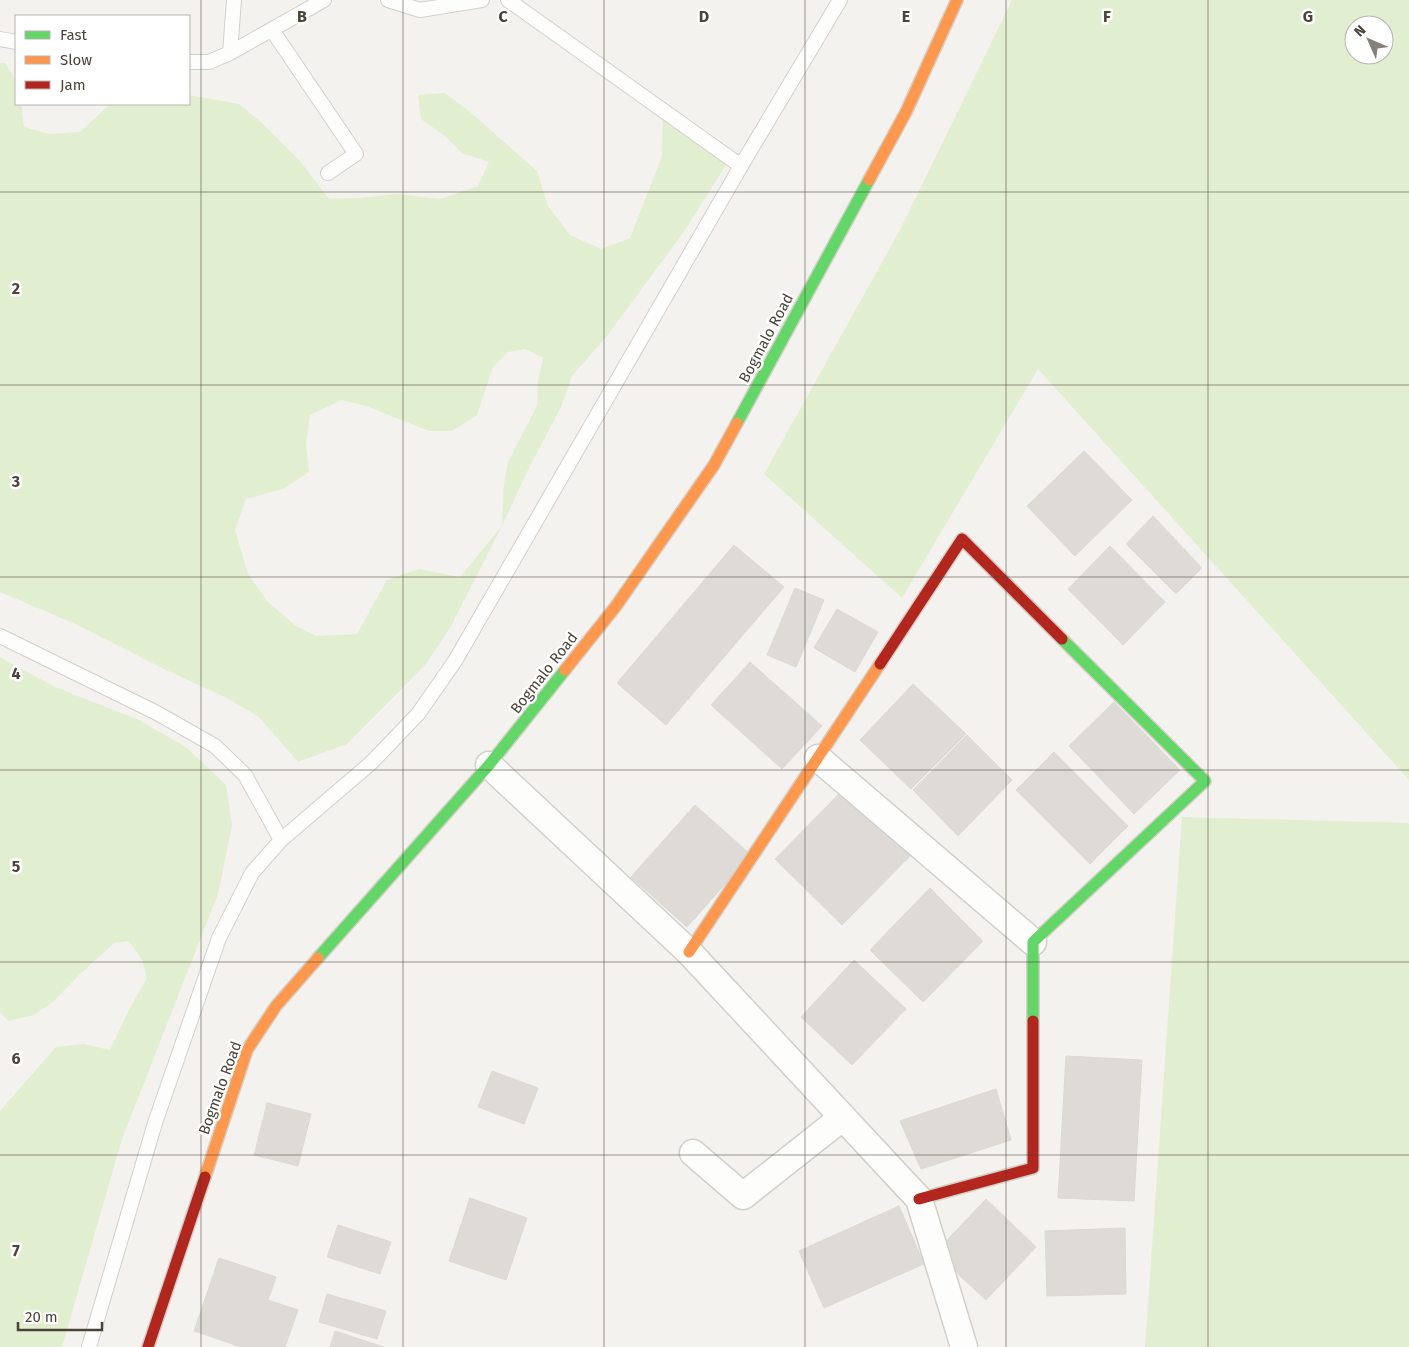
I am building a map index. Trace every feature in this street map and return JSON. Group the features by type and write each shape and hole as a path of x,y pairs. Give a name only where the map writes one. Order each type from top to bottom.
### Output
{"street":[{"name":"Bogmalo Road","path":"152,1346 247,1050 276,1006 490,765 616,606 714,465 906,112 957,0"},
{"path":"689,952 962,539 1205,781 1033,942 1033,1168 919,1199"},
{"path":"818,758 1033,942"},
{"path":"490,765 689,952 919,1199 964,1347"},
{"path":"693,1153 743,1196 843,1117"}],"lane":[{"path":"230,53 234,0"},
{"path":"190,62 209,62 230,53 324,0"},
{"path":"388,0 420,10 482,0"},
{"path":"508,0 741,166"},
{"path":"89,1347 155,1123 219,938 252,873 281,840 371,763 418,714 454,661 741,166 840,0"},
{"path":"272,30 356,154 328,173"},
{"path":"0,39 15,42"},
{"path":"0,636 157,713 214,746 245,775 281,840"}],"green space":[{"path":"1012,0 1409,0 1409,780 1038,369 902,598 764,474 900,230"},
{"path":"0,63 6,63 15,80 15,105 21,105 24,127 49,134 80,132 109,105 190,105 190,95 239,104 261,122 300,161 329,199 398,194 440,199 478,186 489,162 462,153 445,136 421,119 418,95 445,93 469,111 537,171 548,206 570,235 601,249 630,238 662,156 663,114 728,162 683,233 607,336 572,376 562,405 527,472 502,526 451,626 426,664 347,744 298,762 259,717 227,698 168,671 71,622 0,592","holes":["525,349 543,358 538,381 537,406 508,462 504,484 502,526 460,577 419,569 387,580 357,634 316,636 296,626 268,602 248,574 235,530 246,499 283,489 309,472 306,444 310,415 342,400 366,406 429,431 452,431 477,415 493,367 508,352"]},
{"path":"0,657 55,687 139,720 187,748 226,785 232,825 218,894 122,1139 62,1347 0,1347 0,1111 56,1047 83,1044 110,1050 147,978 142,960 129,941 114,943 54,1001 34,1015 8,1021 0,1012"},
{"path":"1182,817 1409,823 1409,1347 1145,1347"}],"building":[{"path":"1084,451 1132,500 1075,556 1027,506"},
{"path":"1153,516 1202,568 1176,594 1126,544"},
{"path":"734,545 784,587 666,725 617,683"},
{"path":"1110,546 1165,602 1123,645 1068,589"},
{"path":"795,588 824,600 796,667 767,655"},
{"path":"837,609 878,632 855,672 814,648"},
{"path":"750,662 822,726 782,769 711,705"},
{"path":"913,684 966,734 911,789 860,740"},
{"path":"1114,702 1180,770 1134,814 1069,746"},
{"path":"967,735 1012,780 958,836 913,790"},
{"path":"1054,752 1128,826 1090,864 1016,790"},
{"path":"846,787 913,853 842,925 775,859"},
{"path":"695,805 751,855 687,927 631,877"},
{"path":"930,888 983,941 923,1002 870,950"},
{"path":"854,960 906,1009 852,1065 801,1017"},
{"path":"1066,1056 1142,1060 1134,1201 1058,1198"},
{"path":"492,1071 538,1088 524,1124 478,1107"},
{"path":"996,1089 1011,1140 921,1169 900,1121"},
{"path":"267,1103 311,1114 298,1166 254,1155"},
{"path":"470,1198 527,1218 506,1280 449,1261"},
{"path":"986,1199 1036,1247 986,1300 935,1253"},
{"path":"899,1206 924,1264 824,1308 799,1251"},
{"path":"338,1225 391,1242 380,1274 327,1257"},
{"path":"1125,1228 1126,1294 1047,1296 1045,1231"},
{"path":"219,1258 276,1277 268,1300 298,1310 285,1347 241,1347 194,1331"},
{"path":"327,1294 386,1311 377,1339 319,1322"},
{"path":"335,1331 384,1347 330,1347"}],"traffic: fast":[{"path":"737,423 869,180"},
{"path":"1033,1021 1033,942 1205,781 1062,639"},
{"path":"318,958 489,765 565,670"}],"traffic: slow":[{"path":"869,180 906,112 957,0"},
{"path":"565,670 616,606 714,465 737,423"},
{"path":"689,952 880,664"},
{"path":"205,1177 247,1050 276,1006 318,958"}],"traffic: jam":[{"path":"880,664 962,539 1062,639"},
{"path":"919,1199 1033,1168 1033,1021"},
{"path":"148,1347 205,1177"}]}
